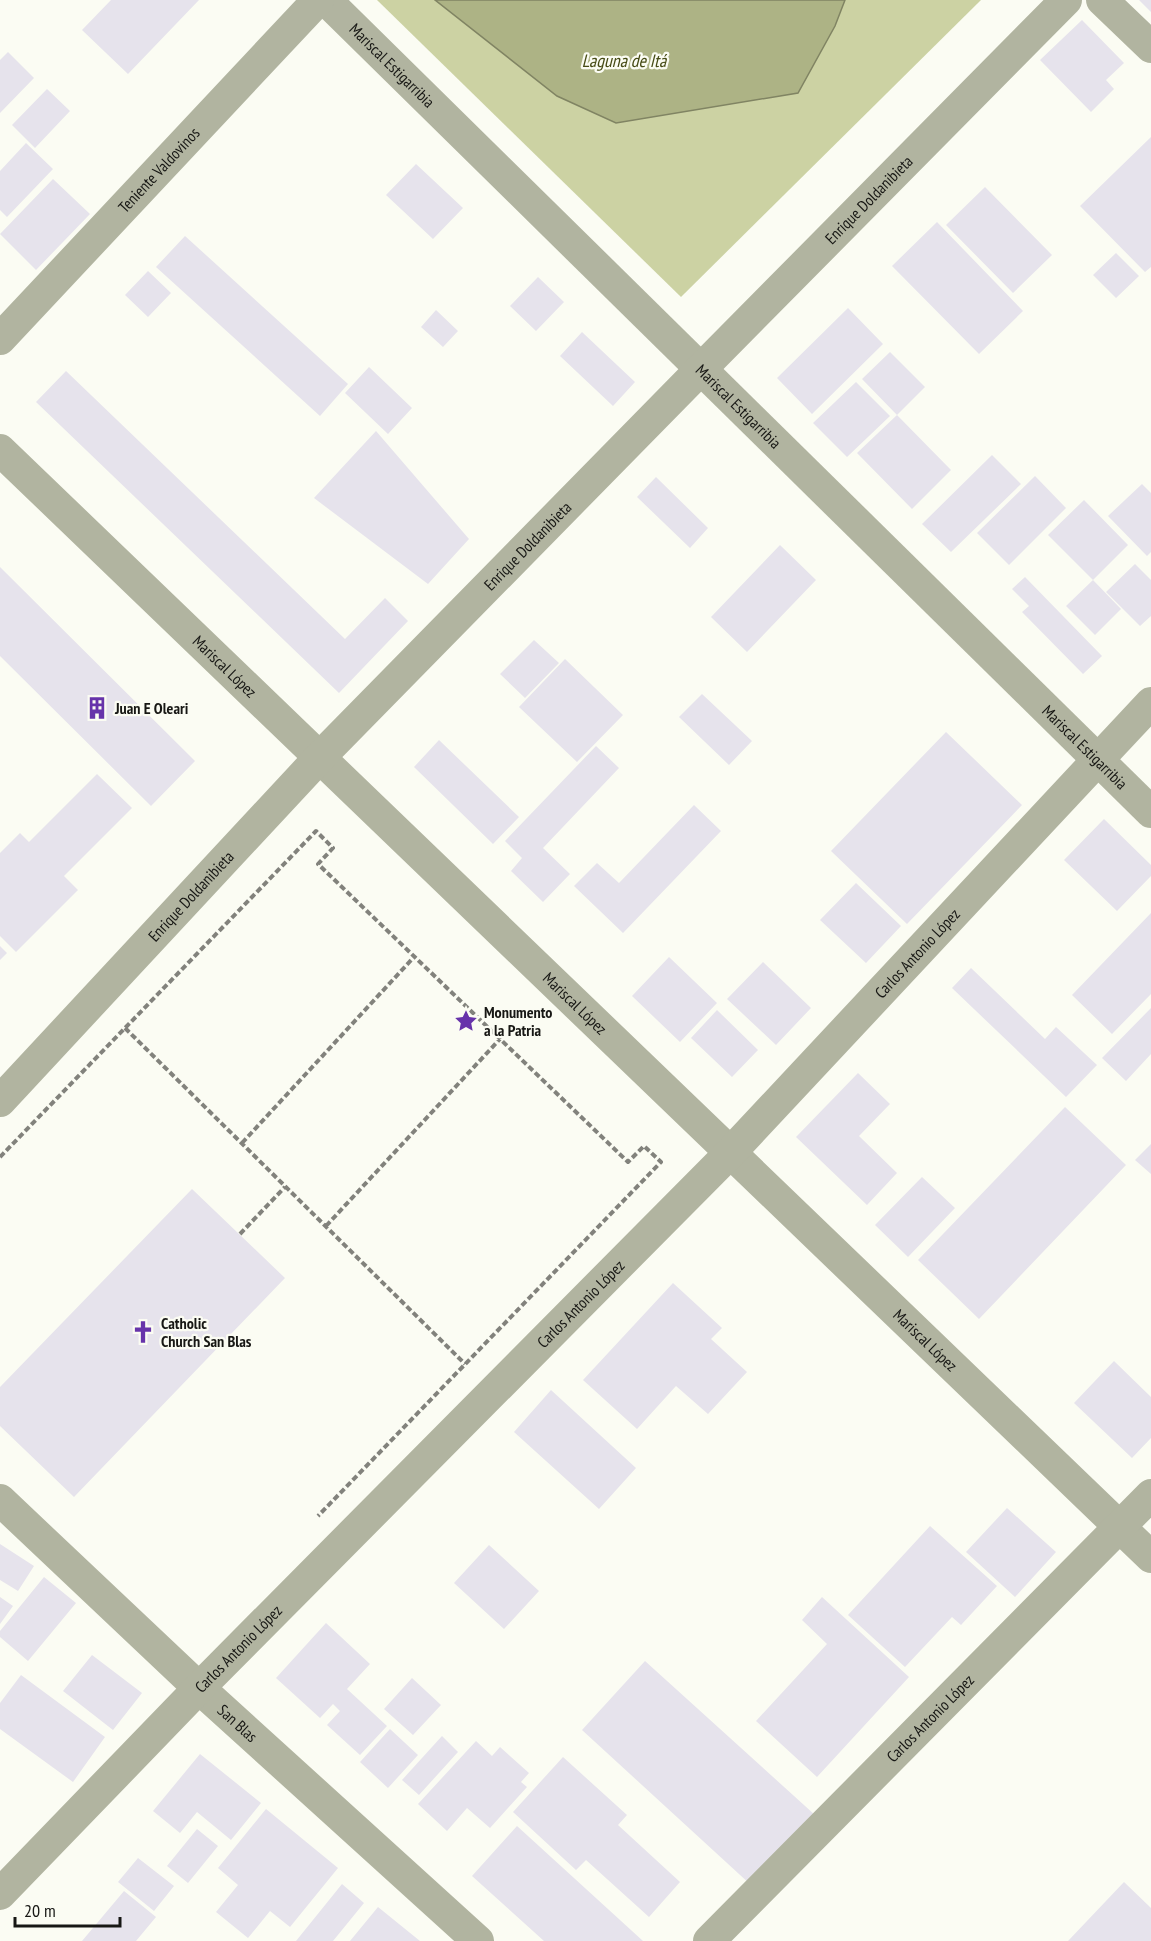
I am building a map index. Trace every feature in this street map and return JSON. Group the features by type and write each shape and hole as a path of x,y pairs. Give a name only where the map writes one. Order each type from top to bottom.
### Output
{"street":[{"name":"Teniente Valdovinos","path":"0,339 318,0"},
{"name":"Mariscal Estigarribia","path":"326,0 1151,812"},
{"name":"Enrique Doldanibieta","path":"0,1101 320,758 700,369 1066,0"},
{"path":"1102,0 1151,46"},
{"name":"Mariscal López","path":"0,450 1151,1557"},
{"name":"Carlos Antonio López","path":"0,1894 199,1688 731,1152 1151,703"},
{"name":"Carlos Antonio López","path":"709,1941 1151,1495"},
{"name":"San Blas","path":"0,1500 199,1688 478,1941"}],"path":[{"path":"0,1157 316,831 333,848 318,864 414,957 628,1162 644,1146 661,1162 318,1516"},
{"path":"242,1143 414,957"},
{"path":"125,1028 465,1364"},
{"path":"326,1226 500,1039"},
{"path":"240,1234 286,1187"}],"shaded area":[{"path":"377,0 981,0 681,297"}],"water":[{"name":"Laguna de Itá","path":"435,0 845,0 835,26 798,93 616,123 557,96"}],"building":[{"path":"111,0 199,0 128,74 82,30"},
{"path":"1139,0 1151,0 1151,12"},
{"path":"1082,20 1124,63 1106,80 1114,89 1091,112 1040,60"},
{"path":"8,52 34,78 0,113 0,60"},
{"path":"47,89 70,111 35,148 12,125"},
{"path":"1151,137 1151,267 1145,272 1080,206"},
{"path":"26,143 53,169 7,217 0,210 0,171"},
{"path":"416,164 463,208 433,239 386,195"},
{"path":"53,179 90,214 36,270 0,234"},
{"path":"985,187 1052,255 1013,293 946,225"},
{"path":"937,222 1023,311 979,354 892,266"},
{"path":"185,236 348,384 320,416 156,267"},
{"path":"1116,253 1139,276 1116,298 1093,275"},
{"path":"148,271 171,293 148,317 125,295"},
{"path":"538,277 564,302 536,331 510,306"},
{"path":"848,308 883,344 812,414 777,378"},
{"path":"436,310 458,331 443,347 421,327"},
{"path":"582,332 635,382 613,406 560,356"},
{"path":"890,352 925,387 897,415 862,379"},
{"path":"369,367 412,408 388,434 345,393"},
{"path":"66,371 345,639 385,598 408,621 339,693 36,402"},
{"path":"856,382 890,416 847,457 813,423"},
{"path":"897,415 951,470 912,509 857,453"},
{"path":"376,431 469,539 428,584 314,498"},
{"path":"992,455 1021,484 951,552 922,524"},
{"path":"1035,476 1066,508 1009,565 977,533"},
{"path":"656,477 708,528 690,548 637,497"},
{"path":"1142,484 1151,493 1151,552 1147,556 1108,516"},
{"path":"1084,500 1128,545 1093,580 1048,535"},
{"path":"780,545 816,580 747,652 711,617"},
{"path":"1135,564 1151,580 1151,616 1140,626 1106,592"},
{"name":"Juan E Oleari","path":"0,567 195,761 151,806 0,656"},
{"path":"1025,577 1102,656 1083,674 1022,612 1029,606 1012,589"},
{"path":"1093,580 1121,609 1095,635 1066,606"},
{"path":"534,640 559,663 525,698 500,674"},
{"path":"565,659 623,715 577,762 519,707"},
{"path":"702,694 752,741 729,765 679,717"},
{"path":"946,732 1022,805 907,924 831,851"},
{"path":"439,740 519,817 493,844 414,767"},
{"path":"596,746 619,768 543,848 570,874 543,902 511,871 522,858 505,841"},
{"path":"97,774 132,808 64,876 78,890 16,952 0,936 0,853 20,833 29,842"},
{"path":"694,805 721,831 623,933 574,886 597,863 619,883"},
{"path":"1104,819 1151,865 1151,876 1117,911 1064,860"},
{"path":"856,883 901,926 866,963 820,920"},
{"path":"1151,913 1151,994 1112,1034 1072,995"},
{"path":"0,946 7,953 0,960"},
{"path":"669,957 717,1003 680,1042 632,996"},
{"path":"763,962 811,1008 776,1045 727,999"},
{"path":"971,968 1045,1039 1056,1027 1097,1065 1066,1097 952,988"},
{"path":"1151,1008 1151,1054 1126,1081 1102,1058"},
{"path":"717,1010 758,1050 732,1077 691,1038"},
{"path":"858,1073 890,1104 859,1136 897,1173 867,1205 796,1137"},
{"path":"1065,1107 1126,1165 979,1319 918,1260"},
{"path":"1151,1144 1151,1174 1135,1160"},
{"path":"922,1177 955,1208 908,1257 875,1225"},
{"name":"Catholic Church San Blas","path":"192,1189 285,1278 74,1497 0,1426 0,1387"},
{"path":"673,1283 722,1328 711,1339 747,1372 708,1414 676,1386 637,1429 583,1380"},
{"path":"1114,1361 1151,1397 1151,1438 1132,1458 1074,1403"},
{"path":"551,1390 636,1468 599,1509 514,1432"},
{"path":"1007,1508 1056,1552 1015,1597 966,1552"},
{"path":"930,1526 997,1586 961,1625 952,1617 905,1667 848,1615"},
{"path":"0,1544 34,1566 18,1591 0,1580"},
{"path":"489,1545 539,1591 504,1629 454,1583"},
{"path":"44,1577 76,1603 28,1661 0,1637 0,1631"},
{"path":"0,1597 13,1606 0,1624"},
{"path":"822,1597 909,1677 817,1777 756,1721 827,1644 802,1620"},
{"path":"326,1623 370,1664 347,1689 387,1726 360,1755 327,1725 340,1711 333,1704 320,1718 276,1678"},
{"path":"92,1655 142,1693 113,1730 63,1691"},
{"path":"645,1661 815,1815 751,1885 582,1730"},
{"path":"21,1675 105,1737 73,1782 0,1729 0,1703"},
{"path":"412,1678 441,1705 413,1735 384,1709"},
{"path":"390,1729 418,1755 388,1788 360,1762"},
{"path":"442,1736 458,1752 419,1795 402,1780"},
{"path":"476,1741 492,1756 500,1747 529,1773 521,1782 527,1787 490,1828 467,1808 447,1831 418,1804"},
{"path":"200,1754 261,1803 231,1840 197,1812 180,1833 153,1811"},
{"path":"563,1757 627,1815 618,1825 680,1882 649,1917 586,1860 576,1870 513,1812"},
{"path":"266,1809 338,1868 290,1927 270,1911 248,1938 216,1912 238,1885 218,1868"},
{"path":"517,1826 643,1941 544,1941 472,1876"},
{"path":"197,1829 218,1846 188,1883 167,1866"},
{"path":"138,1858 174,1886 154,1911 118,1882"},
{"path":"1124,1882 1151,1908 1151,1941 1068,1941"},
{"path":"342,1884 364,1903 333,1941 296,1941"},
{"path":"124,1891 156,1917 136,1941 82,1941"},
{"path":"378,1907 420,1941 350,1941"}],"place":[{"name":"Juan E Oleari","path":"97,708"},
{"name":"Monumento a la Patria","path":"466,1021"},
{"name":"Catholic Church San Blas","path":"143,1332"}]}
